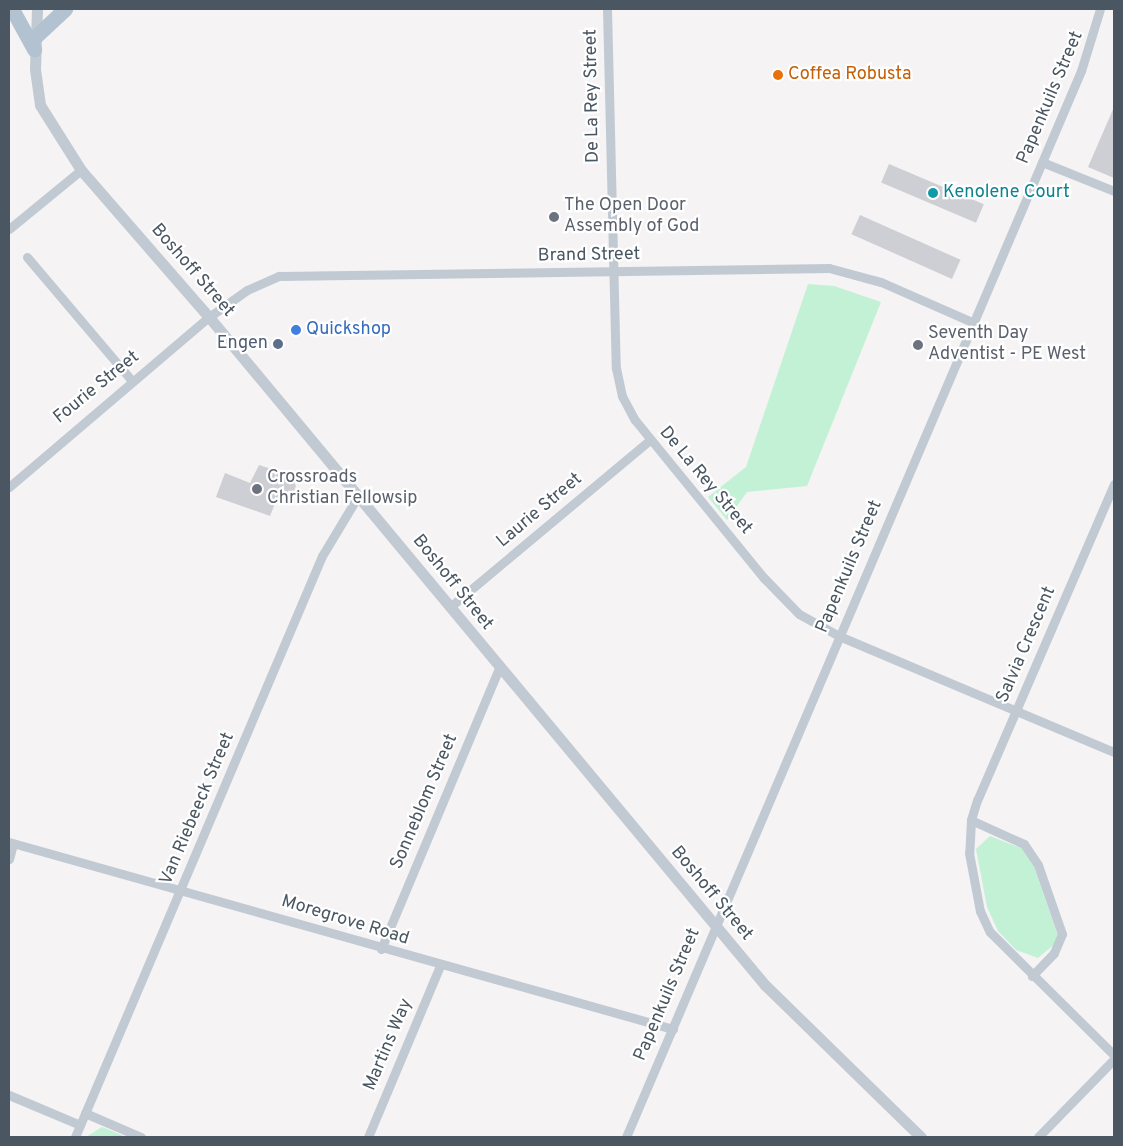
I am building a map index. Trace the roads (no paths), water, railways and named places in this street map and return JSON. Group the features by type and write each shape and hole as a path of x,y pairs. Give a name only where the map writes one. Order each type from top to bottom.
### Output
{"main road":[{"path":"12,9 35,42 65,9"}],"street":[{"name":"Boshoff Street","path":"37,9 35,42 44,115 81,170 209,318 765,985 921,1137"},
{"name":"De La Rey Street","path":"607,9 613,273 618,381 627,406 650,440 783,600 839,636 1114,752"},
{"name":"Papenkuils Street","path":"626,1137 972,322 1042,162 1093,40 1100,9"},
{"path":"1042,162 1114,191"},
{"path":"9,229 81,170"},
{"path":"26,257 132,381"},
{"name":"Brand Street","path":"209,318 247,290 279,276 613,273 829,268 881,282 972,322"},
{"name":"Fourie Street","path":"9,487 132,381 209,318"},
{"name":"Laurie Street","path":"450,607 650,440"},
{"name":"Salvia Crescent","path":"1114,484 1016,710 971,820 969,853 980,910 999,943 1114,1057"},
{"name":"Van Riebeeck Street","path":"75,1137 182,890 322,556 358,496"},
{"name":"Sonneblom Street","path":"381,949 499,668"},
{"path":"971,820 1024,844 1038,864 1062,934 1054,953 1032,976"},
{"path":"9,859 11,843"},
{"name":"Moregrove Road","path":"11,843 182,890 440,966 673,1029"},
{"name":"Martins Way","path":"368,1137 440,966"},
{"path":"1038,1137 1114,1057"},
{"path":"9,1095 80,1125"},
{"path":"85,1113 141,1137"}],"place":[{"name":"Coffea Robusta","path":"778,75"},
{"name":"Kenolene Court","path":"933,193"},
{"name":"The Open Door Assembly of God","path":"554,217"},
{"name":"Quickshop","path":"296,330"},
{"name":"Engen","path":"278,344"},
{"name":"Seventh Day Adventist - PE West","path":"918,345"},
{"name":"Crossroads Christian Fellowsip","path":"257,489"}]}
